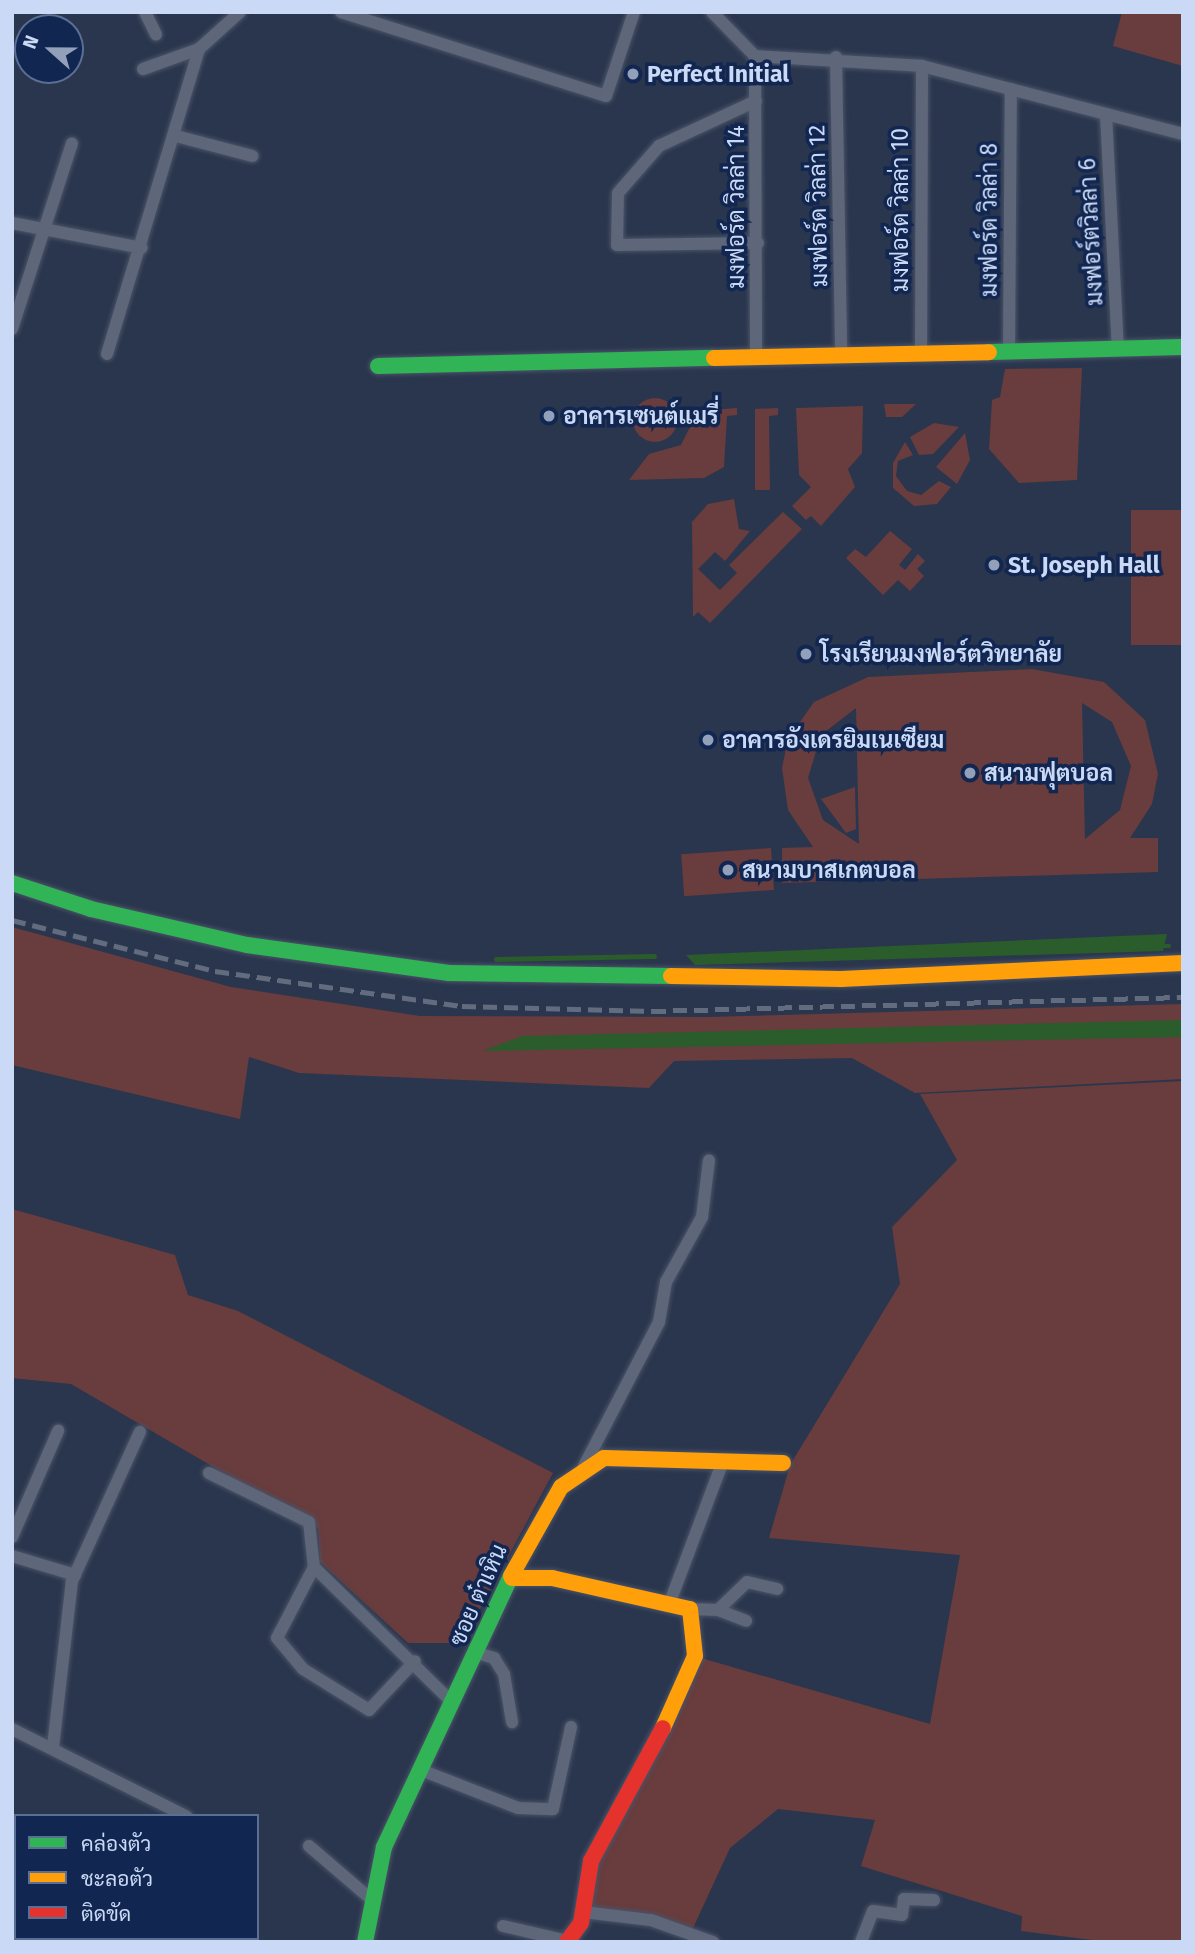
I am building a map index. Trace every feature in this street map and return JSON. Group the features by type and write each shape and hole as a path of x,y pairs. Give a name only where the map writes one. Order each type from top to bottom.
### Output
{"street":[{"path":"145,12 156,35"},
{"path":"143,69 199,49 240,12"},
{"path":"341,12 606,96 634,12"},
{"path":"712,12 755,56 836,57 922,66 1183,134"},
{"path":"107,354 176,136 199,49"},
{"name":"มงฟอร์ด วิลล่า 14","path":"755,56 758,243 756,357"},
{"name":"มงฟอร์ด วิลล่า 12","path":"836,57 841,355"},
{"name":"มงฟอร์ด วิลล่า 10","path":"921,353 922,66"},
{"name":"มงฟอร์ด วิลล่า 8","path":"1009,351 1011,89"},
{"path":"757,101 659,146 618,193 617,245 758,243"},
{"name":"มงฟอร์ตวิลล่า 6","path":"1106,114 1118,349"},
{"path":"176,136 252,156"},
{"path":"12,329 72,143"},
{"path":"12,223 142,248"},
{"path":"379,366 1183,347"},
{"path":"12,883 91,909 247,945 449,974 841,979 1183,963"},
{"path":"582,1470 659,1322 666,1282 702,1217 709,1160"},
{"path":"12,1536 58,1431"},
{"path":"53,1747 75,1575 140,1433"},
{"name":"ซอย ต๋าเหิน","path":"365,1942 384,1847 537,1520 582,1470 604,1458 783,1463"},
{"path":"670,1602 723,1461"},
{"path":"209,1473 309,1522 314,1567 277,1638 303,1669 369,1710 415,1661"},
{"path":"12,1556 75,1575"},
{"path":"314,1567 415,1661 453,1703"},
{"path":"512,1578 552,1578 670,1602 690,1609 718,1611 746,1621"},
{"path":"718,1611 747,1582 777,1589"},
{"path":"503,1926 568,1941 583,1912 591,1861 681,1695 695,1656 690,1609"},
{"path":"477,1653 494,1658 504,1674 512,1722"},
{"path":"421,1770 518,1808 552,1808 571,1727"},
{"path":"12,1729 53,1747 182,1814"},
{"path":"309,1846 372,1900"},
{"path":"861,1942 873,1911 902,1915 904,1899 934,1900"},
{"path":"583,1912 651,1920 713,1942"}],"shaded area":[{"path":"1122,12 1183,12 1183,66 1113,46"},
{"path":"1082,368 1077,480 1019,483 989,449 992,400 1000,397 1005,369"},
{"path":"655,398 664,399 671,404 676,411 676,429 671,436 664,441 655,442 646,441 639,436 634,429 633,420 634,411 639,404 646,399"},
{"path":"884,404 916,404 902,417 886,417"},
{"path":"863,406 862,453 848,469 855,487 821,526 811,516 806,520 792,506 811,487 799,475 796,408"},
{"path":"737,408 737,415 727,416 724,467 704,478 629,480 649,454 681,445 698,411"},
{"path":"778,408 778,415 769,416 770,490 755,490 755,409"},
{"path":"934,423 959,427 933,454 919,455 910,437"},
{"path":"965,433 970,460 957,484 936,467"},
{"path":"905,442 913,455 898,461 896,476 907,491 921,495 939,481 951,487 937,504 914,506 893,488 893,463"},
{"path":"734,499 739,529 750,531 725,561 715,552 698,569 720,590 737,573 729,565 783,512 802,529 710,623 698,612 693,617 692,522 708,504"},
{"path":"1131,510 1183,510 1183,645 1131,645"},
{"path":"890,531 912,549 899,565 905,570 918,554 925,561 917,569 924,576 910,591 898,580 883,595 846,558 855,549 866,557"},
{"path":"1032,669 1104,682 1145,720 1158,774 1152,804 1130,838 1158,838 1158,872 782,883 782,848 813,847 788,810 782,768 788,739 814,702 868,677","holes":["1082,703 1112,722 1131,766 1120,810 1085,839","856,708 859,844 823,820 808,778 821,735"]},
{"path":"855,787 856,829 846,833 821,799"},
{"name":"สนามบาสเกตบอล","path":"771,848 774,890 684,896 681,854"},
{"path":"12,927 231,987 420,1016 708,1017 1183,1004 1183,1079 915,1093 852,1058 674,1061 649,1088 299,1073 249,1057 240,1119 12,1065"},
{"path":"1167,934 1163,951 695,965 686,955"},
{"path":"1183,1020 1183,1037 483,1051 522,1036"},
{"path":"1183,1081 1183,1942 1108,1942 1021,1931 1022,1916 861,1866 875,1820 778,1809 730,1848 693,1928 648,1913 589,1908 595,1861 701,1658 930,1724 960,1555 769,1538 790,1465 900,1284 892,1227 957,1160 920,1094"},
{"path":"12,1209 175,1255 188,1295 238,1311 553,1473 462,1643 408,1643 320,1562 318,1528 71,1384 12,1378"}],"waterway":[{"path":"1159,946 1169,946"},
{"path":"496,959 654,956"}],"railway":[{"path":"12,920 215,971 462,1006 652,1011 1183,997"}],"traffic: fast":[{"path":"989,352 1183,347"},
{"path":"378,366 714,358"},
{"path":"12,883 91,909 247,945 449,973 671,976"},
{"path":"365,1942 384,1847 511,1576"}],"traffic: slow":[{"path":"714,358 989,352"},
{"path":"671,976 841,979 1183,963"},
{"path":"511,1576 561,1487 604,1458 783,1463"},
{"path":"512,1578 552,1578 690,1609 695,1656 663,1728"}],"traffic: jam":[{"path":"567,1942 581,1923 591,1861 663,1728"}],"place":[{"name":"Perfect Initial","path":"633,74"},
{"name":"อาคารเซนต์แมรี่","path":"549,416"},
{"name":"St. Joseph Hall","path":"994,565"},
{"name":"โรงเรียนมงฟอร์ตวิทยาลัย","path":"806,654"},
{"name":"อาคารอังเดรยิมเนเซียม","path":"708,740"},
{"name":"สนามฟุตบอล","path":"970,773"},
{"name":"สนามบาสเกตบอล","path":"728,870"}]}
